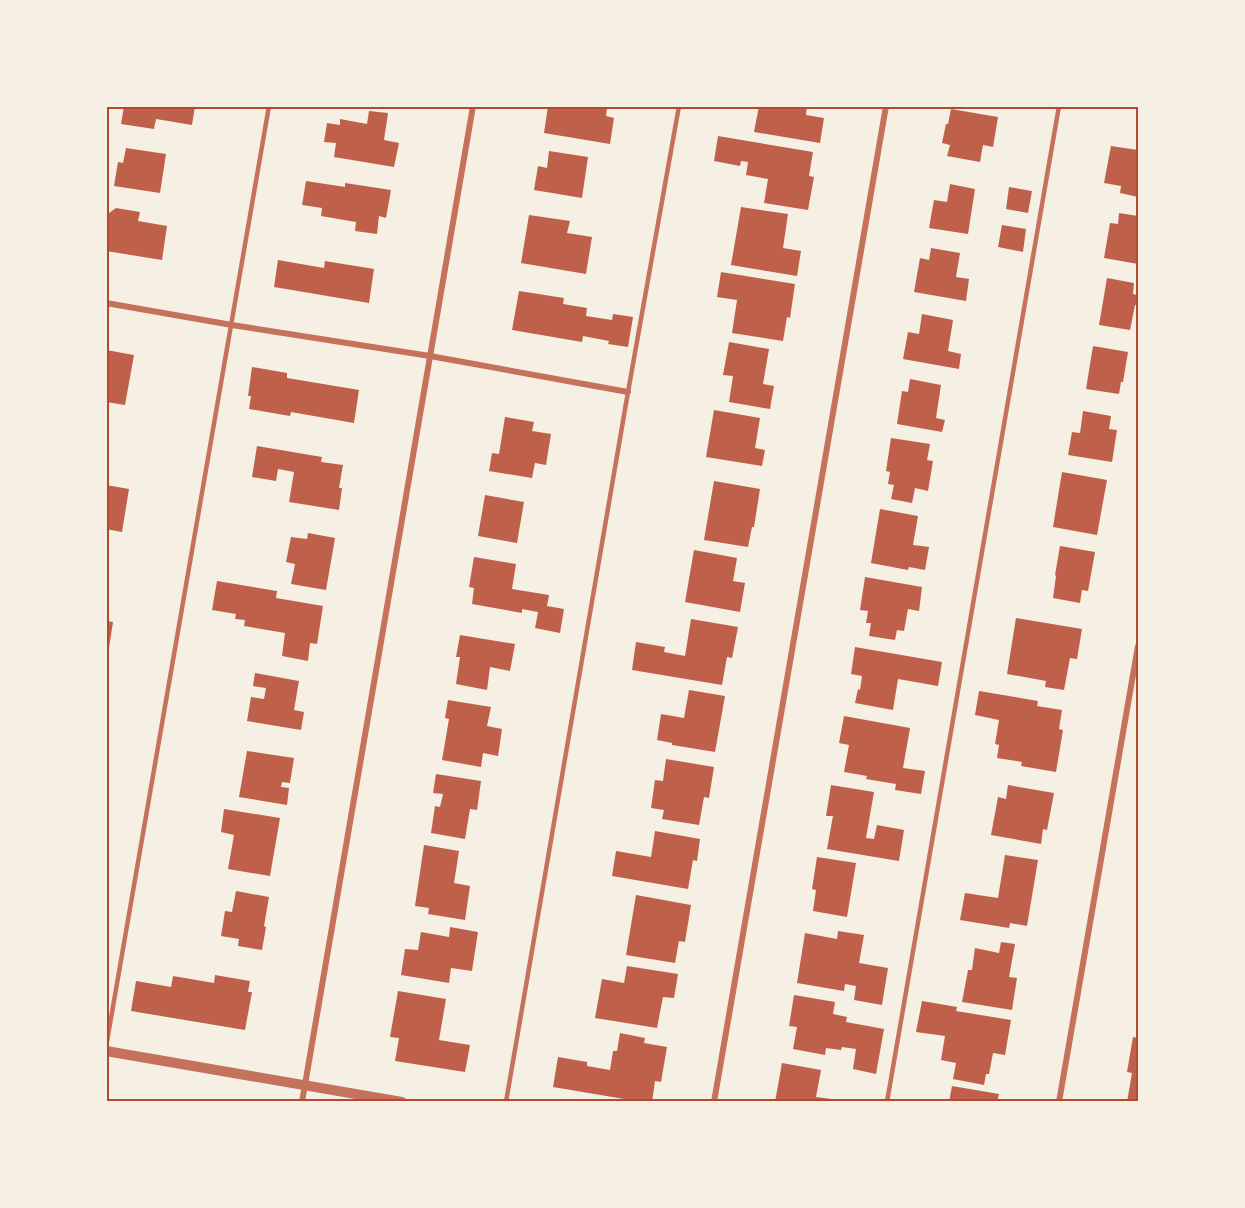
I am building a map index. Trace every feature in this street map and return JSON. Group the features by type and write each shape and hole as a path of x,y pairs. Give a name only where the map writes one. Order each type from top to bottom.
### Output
{"street":[{"path":"302,1101 473,106"},
{"path":"714,1101 886,106"},
{"path":"106,303 430,356 628,392"},
{"path":"1059,1101 1138,646"},
{"path":"106,1049 402,1101"}],"lane":[{"path":"106,1049 269,106"},
{"path":"506,1101 679,106"},
{"path":"887,1101 1059,106"}],"building":[{"path":"124,106 195,106 192,125 156,119 154,129 121,124"},
{"path":"548,106 607,108 606,116 614,118 610,144 544,133"},
{"path":"759,106 807,106 806,115 824,118 820,143 754,132"},
{"path":"951,109 998,117 993,147 983,145 980,162 947,156 950,145 942,143"},
{"path":"369,111 388,113 384,140 399,143 394,167 334,157 336,143 324,142 327,123 340,125 340,119 367,124"},
{"path":"718,136 813,152 809,176 814,177 808,210 764,203 768,179 746,175 748,162 741,161 740,166 714,161"},
{"path":"1111,146 1138,150 1138,197 1120,193 1121,186 1104,183"},
{"path":"126,148 166,154 160,193 114,186 118,162 123,163"},
{"path":"549,151 588,157 582,198 534,190 538,166 547,168"},
{"path":"306,181 345,187 345,183 391,190 386,218 379,216 377,234 355,231 356,222 321,216 322,208 302,205"},
{"path":"950,184 975,189 968,234 929,228 934,200 947,202"},
{"path":"1009,187 1032,191 1028,213 1006,209"},
{"path":"741,207 788,214 783,248 801,251 797,276 731,265"},
{"path":"116,208 140,212 138,221 167,226 162,260 106,251 106,215"},
{"path":"1119,213 1138,216 1138,264 1104,258 1110,223 1118,224"},
{"path":"529,215 570,221 567,233 592,237 586,274 521,263"},
{"path":"1002,225 1026,229 1023,252 998,247"},
{"path":"931,248 960,253 956,277 969,279 966,301 914,292 920,258 929,260"},
{"path":"278,260 324,268 325,261 374,269 369,303 274,287"},
{"path":"721,272 795,284 790,318 787,317 783,341 732,333 737,300 717,297"},
{"path":"1107,278 1134,283 1133,294 1138,295 1138,305 1135,305 1130,330 1099,325"},
{"path":"519,291 564,298 563,304 587,308 586,316 612,320 613,314 633,317 628,347 608,344 609,341 583,336 582,342 512,330"},
{"path":"922,314 953,320 948,351 961,354 959,369 903,359 908,332 919,334"},
{"path":"729,342 769,349 763,384 774,386 770,409 729,402 733,376 723,375"},
{"path":"1093,346 1128,352 1119,394 1086,389"},
{"path":"106,350 134,355 125,405 106,402"},
{"path":"252,367 287,373 287,378 359,390 354,423 291,412 290,416 249,409 251,396 248,396"},
{"path":"910,379 941,385 936,418 945,420 942,432 897,424 902,391 908,392"},
{"path":"714,410 760,418 755,448 765,450 762,466 706,457"},
{"path":"1083,411 1111,416 1109,429 1117,430 1112,462 1068,455 1072,432 1080,433"},
{"path":"505,417 534,422 532,431 551,434 546,465 535,463 532,478 489,471 492,453 499,454"},
{"path":"891,438 930,444 927,460 933,461 928,491 915,488 912,503 891,499 894,485 888,484 890,472 886,471"},
{"path":"257,446 322,457 321,462 343,465 339,488 342,488 339,510 289,502 294,472 278,469 276,481 252,477"},
{"path":"1062,472 1107,480 1097,535 1053,527"},
{"path":"714,481 760,489 754,527 752,527 748,547 704,540"},
{"path":"106,485 129,489 122,532 106,529"},
{"path":"485,495 524,502 517,543 478,536"},
{"path":"880,509 918,516 913,545 929,547 925,570 909,567 908,570 871,563"},
{"path":"308,533 335,538 326,590 291,584 295,564 286,562 291,537 307,539"},
{"path":"1060,546 1095,552 1088,591 1082,590 1080,603 1053,598"},
{"path":"694,550 737,558 733,581 745,583 740,612 685,602"},
{"path":"474,557 516,564 512,589 549,595 547,606 564,609 560,633 535,628 538,612 522,609 522,613 472,604 474,588 469,587"},
{"path":"865,577 922,587 919,611 908,609 904,631 897,630 895,640 869,636 871,623 866,623 868,611 860,610"},
{"path":"217,581 277,591 276,598 323,606 317,644 310,643 308,661 282,656 285,633 244,626 245,620 235,619 236,614 212,610"},
{"path":"1016,618 1082,629 1077,659 1070,658 1064,690 1045,687 1046,681 1007,674"},
{"path":"691,619 738,627 732,658 727,657 722,685 632,670 636,642 665,647 664,652 685,656"},
{"path":"106,621 113,622 108,654 106,654"},
{"path":"460,635 515,644 510,671 490,667 487,690 456,684 460,657 456,657"},
{"path":"855,647 942,662 938,686 898,679 893,710 855,703 862,676 851,674"},
{"path":"255,673 299,681 294,710 304,712 301,730 247,721 251,697 264,699 266,688 253,686"},
{"path":"689,690 725,696 715,752 672,745 672,743 657,740 661,714 684,718"},
{"path":"979,691 1038,701 1037,706 1062,710 1059,729 1063,730 1056,772 1021,766 1022,762 997,758 999,745 995,744 999,720 975,715"},
{"path":"448,700 491,707 487,726 502,729 498,756 483,753 481,767 442,760 449,719 445,718"},
{"path":"844,716 910,728 903,768 925,771 921,794 895,790 896,784 866,779 867,776 844,772 849,745 839,743"},
{"path":"247,751 294,758 290,783 282,782 281,787 289,788 287,805 239,797"},
{"path":"666,759 714,767 709,798 704,797 699,825 662,819 664,810 651,808 655,780 663,781"},
{"path":"436,774 481,781 477,810 470,809 465,839 431,833 435,806 440,807 443,794 433,793"},
{"path":"831,785 874,792 866,838 874,839 877,825 904,830 899,861 827,849 833,816 826,816"},
{"path":"1008,785 1054,793 1047,830 1043,829 1041,844 991,835 998,797 1006,799"},
{"path":"224,809 280,818 270,876 228,869 234,835 221,832"},
{"path":"655,831 700,839 697,861 693,860 688,889 612,876 616,851 651,857"},
{"path":"424,845 459,851 454,883 470,886 465,920 428,914 429,908 415,906"},
{"path":"1005,855 1038,860 1027,926 1010,923 1009,928 960,920 965,893 998,898"},
{"path":"817,857 856,863 847,917 813,911 816,890 812,889"},
{"path":"236,891 269,897 262,950 238,946 239,939 221,936 225,911 232,912"},
{"path":"636,895 691,905 685,942 679,941 675,963 626,955"},
{"path":"450,927 478,932 472,971 451,968 449,983 401,975 405,949 418,950 421,932 449,937"},
{"path":"838,931 864,935 859,963 888,968 882,1005 854,1000 856,986 845,984 844,991 797,983 805,933 837,939"},
{"path":"1001,942 1015,944 1009,977 1017,978 1012,1010 962,1002 968,970 972,970 975,948 999,953"},
{"path":"627,966 678,974 674,998 663,997 657,1028 595,1018 602,979 624,983"},
{"path":"215,975 250,981 248,992 252,992 245,1030 131,1011 136,981 171,987 173,976 214,983"},
{"path":"398,991 446,999 439,1040 470,1045 465,1072 395,1061 399,1038 390,1037"},
{"path":"794,995 835,1002 833,1014 847,1017 846,1022 884,1029 876,1074 853,1069 856,1049 826,1048 825,1055 793,1049 797,1027 789,1026"},
{"path":"922,1001 957,1007 956,1011 1011,1020 1005,1055 993,1053 989,1074 986,1074 984,1085 953,1079 956,1063 941,1060 945,1036 916,1032"},
{"path":"620,1033 645,1038 644,1043 667,1047 661,1082 655,1081 652,1102 553,1087 558,1057 587,1062 587,1066 610,1070 613,1051 617,1051"},
{"path":"1133,1037 1138,1038 1138,1102 1127,1102 1132,1073 1127,1072"},
{"path":"782,1063 821,1070 816,1097 831,1099 831,1102 775,1102"},
{"path":"952,1086 999,1094 997,1102 949,1102"}]}
